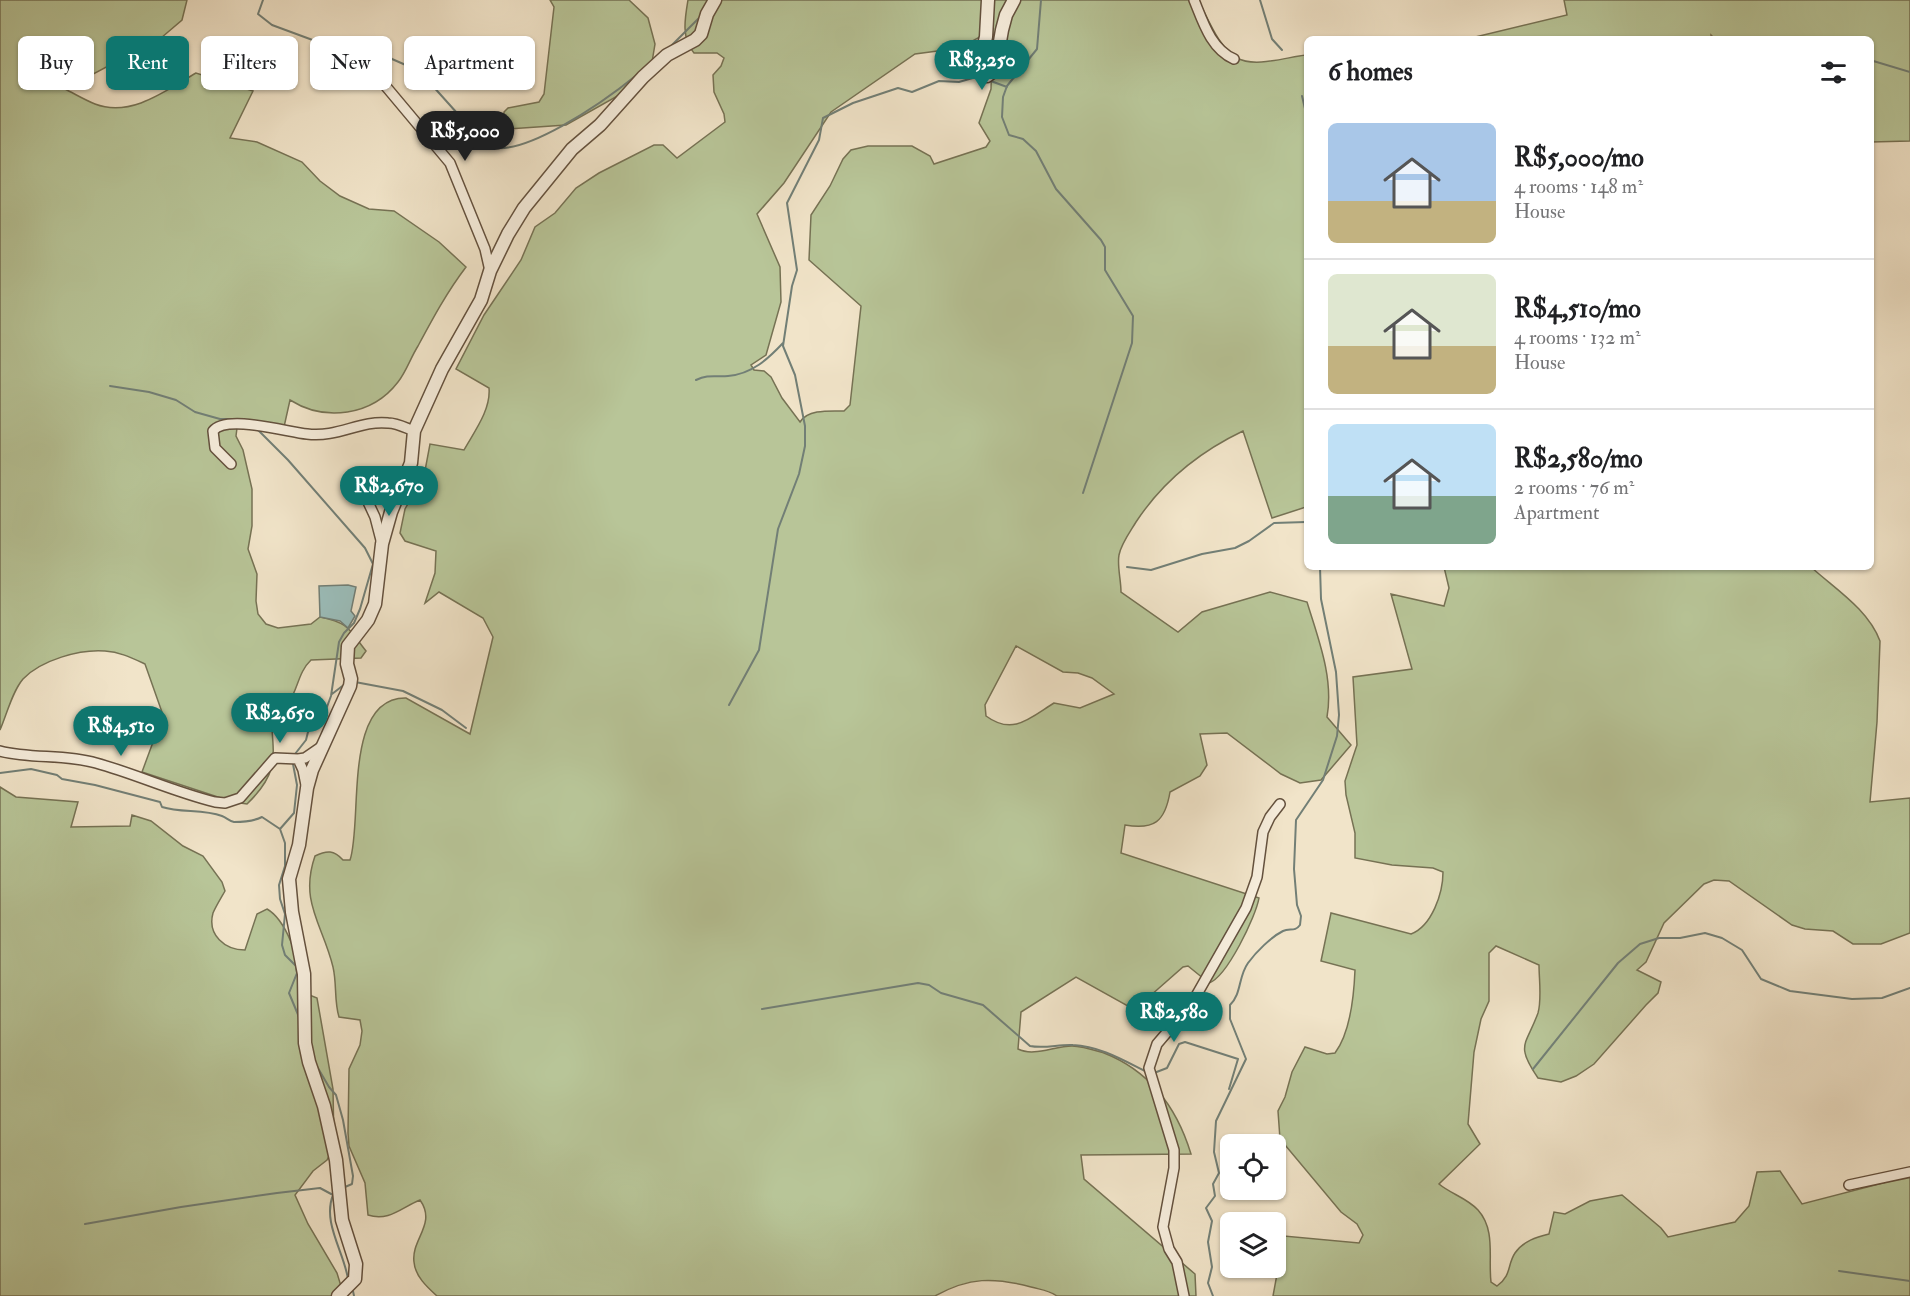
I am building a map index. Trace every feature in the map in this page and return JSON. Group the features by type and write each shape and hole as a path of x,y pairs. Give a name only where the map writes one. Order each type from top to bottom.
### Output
{"street":[{"path":"338,1296 355,1279 356,1264 342,1220 336,1160 324,1106 305,1043 304,974 289,893 289,879 301,834 307,788 321,747 350,686 351,679 347,664 348,646 368,620 375,604 382,544 391,512 411,463 414,431 442,369 481,300 490,271 518,215 544,186 563,158 600,125 661,60 701,34 707,14 715,0"},
{"path":"988,0 986,37 978,67 979,72 987,76 994,70 1002,30 1014,0"},
{"path":"1194,0 1215,43 1227,56 1234,59"},
{"path":"389,90 450,162 485,249 490,271"},
{"path":"231,464 215,448 213,431 219,426 254,425 296,433 328,435 386,422 414,431"},
{"path":"368,502 375,517 382,544"},
{"path":"0,751 33,757 69,758 96,763 201,798 225,803 246,794 274,758 305,758 321,747"},
{"path":"298,759 307,788"},
{"path":"1184,1296 1177,1262 1169,1248 1163,1227 1174,1168 1174,1150 1149,1068 1157,1044 1192,1003 1246,908 1257,878 1263,832 1270,817 1280,804"},
{"path":"1849,1185 1910,1172"}],"green space":[{"path":"0,0 187,0 182,20 163,36 106,36 106,67 94,74 94,36 18,36 18,90 67,90 95,104 122,107 135,105 168,90 189,90 189,77 196,73 201,75 201,90 253,91 230,138 257,142 302,162 320,181 340,196 369,209 394,211 439,242 466,267 440,305 401,378 375,402 347,412 333,413 304,407 290,400 284,427 237,428 236,436 243,450 252,489 252,526 248,549 257,574 258,614 266,624 278,628 311,624 320,617 343,624 366,651 361,658 311,660 305,667 292,698 280,712 271,717 272,764 265,783 247,804 233,802 142,772 163,715 145,664 121,654 105,651 84,652 61,657 40,666 19,684 0,730"},
{"path":"550,0 629,0 648,18 655,44 652,62 630,89 566,125 508,129 504,120 504,112 508,108 539,102 544,94 554,7"},
{"path":"688,0 1198,0 1219,40 1237,58 1244,61 1262,62 1304,55 1304,508 1272,518 1243,431 1197,458 1158,493 1124,542 1119,555 1119,568 1121,592 1178,632 1202,612 1270,592 1307,602 1327,673 1329,702 1327,717 1351,745 1321,780 1300,783 1281,774 1227,733 1200,734 1207,765 1200,776 1170,792 1165,811 1156,822 1144,826 1125,825 1121,853 1259,898 1247,931 1232,958 1224,970 1209,983 1188,966 1183,967 1150,996 1171,1019 1165,1028 1148,1027 1137,1011 1076,977 1021,1012 1018,1049 1031,1052 1076,1046 1104,1053 1135,1070 1148,1081 1160,1093 1178,1121 1191,1154 1081,1155 1084,1179 1195,1274 1196,1296 1057,1296 1051,1292 993,1280 959,1285 935,1296 437,1296 422,1281 414,1262 416,1246 426,1217 420,1200 389,1215 376,1217 368,1215 365,1183 349,1146 348,1133 349,1069 360,1045 362,1031 360,1020 339,1017 333,967 311,900 311,872 315,856 323,853 330,852 337,854 343,860 350,860 354,842 359,765 364,739 372,718 386,703 406,698 470,734 493,637 483,618 439,592 425,603 435,573 436,551 405,541 400,533 405,509 424,476 430,444 464,450 481,420 489,396 489,388 456,369 484,315 521,260 535,227 555,213 576,188 599,173 654,145 663,145 677,158 725,122 724,114 714,92 713,75 721,66 724,58 717,53 694,53 687,41 685,21","holes":["993,24 991,89 979,123 990,141 986,147 934,164 930,156 912,146 868,146 851,150 843,159 830,186 811,215 809,260 861,306 850,405 844,411 826,411 808,415 800,422 782,398 771,377 764,371 754,370 751,365 766,355 781,302 780,267 757,214 784,183 831,112 915,54 960,48 987,33","1016,646 1063,672 1078,673 1092,678 1114,694 1080,708 1054,703 1029,719 1013,725 1005,725 986,716 985,705"]},
{"path":"1564,0 1910,0 1910,141 1874,142 1874,36 1480,36 1567,15"},
{"path":"1445,570 1814,570 1868,619 1880,641 1877,722 1870,802 1910,798 1910,933 1881,944 1853,944 1833,931 1805,929 1792,925 1729,881 1714,880 1704,884 1664,923 1646,962 1637,970 1661,982 1658,993 1594,1064 1576,1076 1561,1082 1538,1078 1525,1051 1525,1045 1539,1007 1539,965 1496,946 1489,953 1489,1001 1481,1019 1474,1052 1468,1124 1480,1144 1439,1184 1474,1206 1484,1218 1490,1244 1491,1282 1497,1286 1507,1274 1515,1253 1522,1245 1549,1234 1554,1212 1565,1214 1590,1201 1622,1195 1661,1228 1668,1237 1735,1222 1749,1206 1757,1172 1780,1171 1802,1204 1910,1176 1910,1296 1273,1296 1276,1278 1286,1278 1286,1236 1359,1243 1363,1235 1357,1224 1341,1212 1286,1146 1286,1134 1280,1134 1278,1111 1285,1097 1292,1072 1305,1047 1327,1054 1335,1053 1348,1025 1355,970 1321,961 1331,913 1411,934 1425,924 1438,899 1443,872 1433,868 1392,865 1355,858 1355,833 1345,781 1357,745 1353,677 1412,669 1391,594 1444,606 1449,588"},
{"path":"0,787 16,797 78,802 71,827 130,826 132,815 151,821 183,846 203,856 222,882 225,891 213,913 213,928 219,940 231,947 245,950 257,914 267,909 282,924 293,947 307,994 317,998 333,1089 334,1146 327,1160 313,1171 295,1195 308,1224 337,1273 344,1296 0,1296"}],"water":[{"path":"319,586 356,587 351,611 355,616 348,628 340,621 320,617"}],"waterway":[{"path":"263,0 258,14 272,25 318,42 328,51 345,49 363,43 384,51 392,59 408,66 420,79 431,84 457,113 479,129 481,143 496,148 516,146 562,126 607,98 638,74"},
{"path":"1041,0 1037,49 1007,86 1003,97 1002,117 1009,135 1023,139 1036,151 1056,189 1101,240 1105,247 1105,270 1133,316 1132,343 1083,493"},
{"path":"1260,0 1272,39 1282,50"},
{"path":"670,47 700,17"},
{"path":"1874,61 1910,72"},
{"path":"729,705 759,650 778,529 799,474 805,446 805,426 795,375 783,346 792,286 797,270 787,203 819,140 823,118 853,103 898,88 912,92 939,81 959,82 976,77"},
{"path":"988,80 1007,87"},
{"path":"1302,96 1304,104"},
{"path":"696,380 708,376 728,376 745,372 765,360 783,343"},
{"path":"110,386 149,392 176,400 195,412 220,419 243,419"},
{"path":"257,429 288,460 365,548 373,564 354,623 339,642 331,696 324,715 308,732 306,740 295,754"},
{"path":"1127,567 1151,570 1202,554 1235,548 1274,523 1304,522"},
{"path":"1213,1296 1208,1283 1212,1267 1208,1242 1212,1221 1206,1208 1215,1196 1213,1184 1219,1173 1214,1152 1216,1121 1246,1059 1230,1019 1230,1005 1234,1000 1245,968 1255,954 1278,934 1300,925 1301,916 1297,905 1294,869 1296,820 1323,780 1337,736 1339,715 1336,672 1321,599 1320,570"},
{"path":"355,682 403,691 442,710 466,728"},
{"path":"332,694 345,684"},
{"path":"280,829 294,813 297,785 293,764"},
{"path":"0,773 31,769 57,775 62,779 160,802 162,807 169,809 207,812 234,822 262,817 280,829 285,843 285,866 279,885 280,899 285,914 282,945 285,955 296,966 297,973 289,993 299,1017"},
{"path":"1533,1069 1618,963 1640,944 1659,938 1680,938 1705,933 1722,938 1742,950 1761,979 1790,991 1852,999 1882,998 1910,988"},
{"path":"762,1009 918,983 929,985 941,993 983,1005 1030,1046 1083,1046 1110,1054 1145,1071"},
{"path":"299,1025 301,1052"},
{"path":"1154,1073 1167,1068 1179,1044 1185,1042 1238,1059 1229,1089"},
{"path":"315,1063 336,1095 343,1120 353,1176 352,1184 345,1187"},
{"path":"85,1224 277,1193 320,1188 333,1195"},
{"path":"333,1195 330,1216 348,1279"},
{"path":"1839,1271 1910,1281"},
{"path":"353,1291 354,1296"}]}
